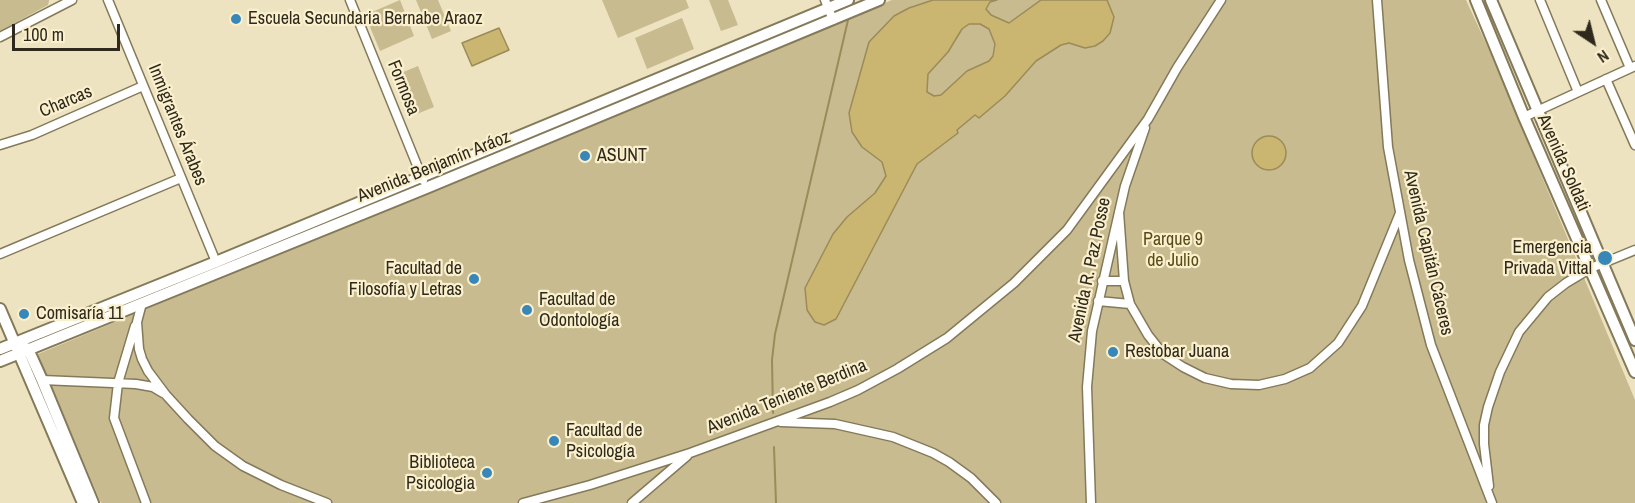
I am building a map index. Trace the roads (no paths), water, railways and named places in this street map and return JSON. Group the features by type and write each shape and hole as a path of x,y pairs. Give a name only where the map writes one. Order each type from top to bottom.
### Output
{"main road":[{"name":"Avenida Benjamín Aráoz","path":"0,349 20,349 142,303 424,183 826,4 848,0"},
{"name":"Avenida Benjamín Aráoz","path":"0,361 20,349 216,262 424,183 879,0"},
{"name":"Avenida Soldati","path":"1476,0 1524,117 1635,372"},
{"name":"Avenida Soldati","path":"1491,0 1635,340"},
{"path":"0,309 20,349 83,503"},
{"path":"20,349 42,380 93,503"}],"street":[{"path":"0,37 55,4 72,0"},
{"name":"Inmigrantes Árabes","path":"108,0 216,262"},
{"name":"Formosa","path":"350,0 424,183"},
{"name":"Avenida Teniente Berdina","path":"523,503 590,485 778,422 858,390 947,338 1014,283 1067,230 1148,119 1177,68 1221,0"},
{"name":"Avenida Capitán Cáceres","path":"1377,0 1388,147 1409,260 1431,345 1491,501"},
{"path":"1540,0 1578,92"},
{"path":"1524,117 1632,67 1601,0"},
{"path":"826,4 833,20"},
{"path":"1606,79 1635,145"},
{"name":"Charcas","path":"0,145 32,135 143,86"},
{"name":"Avenida R. Paz Posse","path":"1091,503 1087,387 1089,352 1102,281 1119,212 1148,119"},
{"path":"0,254 182,178"},
{"path":"1119,212 1124,281 1130,304 1148,334 1163,354 1183,367 1205,378 1231,384 1259,384 1285,379 1310,368 1342,338 1362,306 1400,213"},
{"path":"1491,501 1484,425 1500,372 1519,332 1548,297 1591,268 1635,250"},
{"path":"1102,281 1124,281"},
{"path":"1098,301 1130,304"},
{"path":"142,303 118,383 114,418 146,503"},
{"path":"136,322 142,359 166,395 215,446 243,466 281,485 327,503"},
{"path":"42,380 153,387 166,395"},
{"path":"778,422 835,424 893,437 949,462 971,478 996,503"},
{"path":"632,503 690,453"}],"waterway":[{"path":"773,413 772,360 775,334 848,20"},
{"path":"774,447 776,503"}],"place":[{"name":"Escuela Secundaria Bernabe Araoz","path":"236,19"},
{"name":"ASUNT","path":"585,156"},
{"name":"Emergencia Privada Vittal","path":"1605,258"},
{"name":"Facultad de Filosofía y Letras","path":"474,279"},
{"name":"Facultad de Odontología","path":"527,310"},
{"name":"Comisaría 11","path":"24,314"},
{"name":"Restobar Juana","path":"1113,352"},
{"name":"Facultad de Psicología","path":"554,441"},
{"name":"Biblioteca Psicologia","path":"487,473"}],"park label":[{"name":"Parque 9 de Julio","path":"1173,250"}]}
